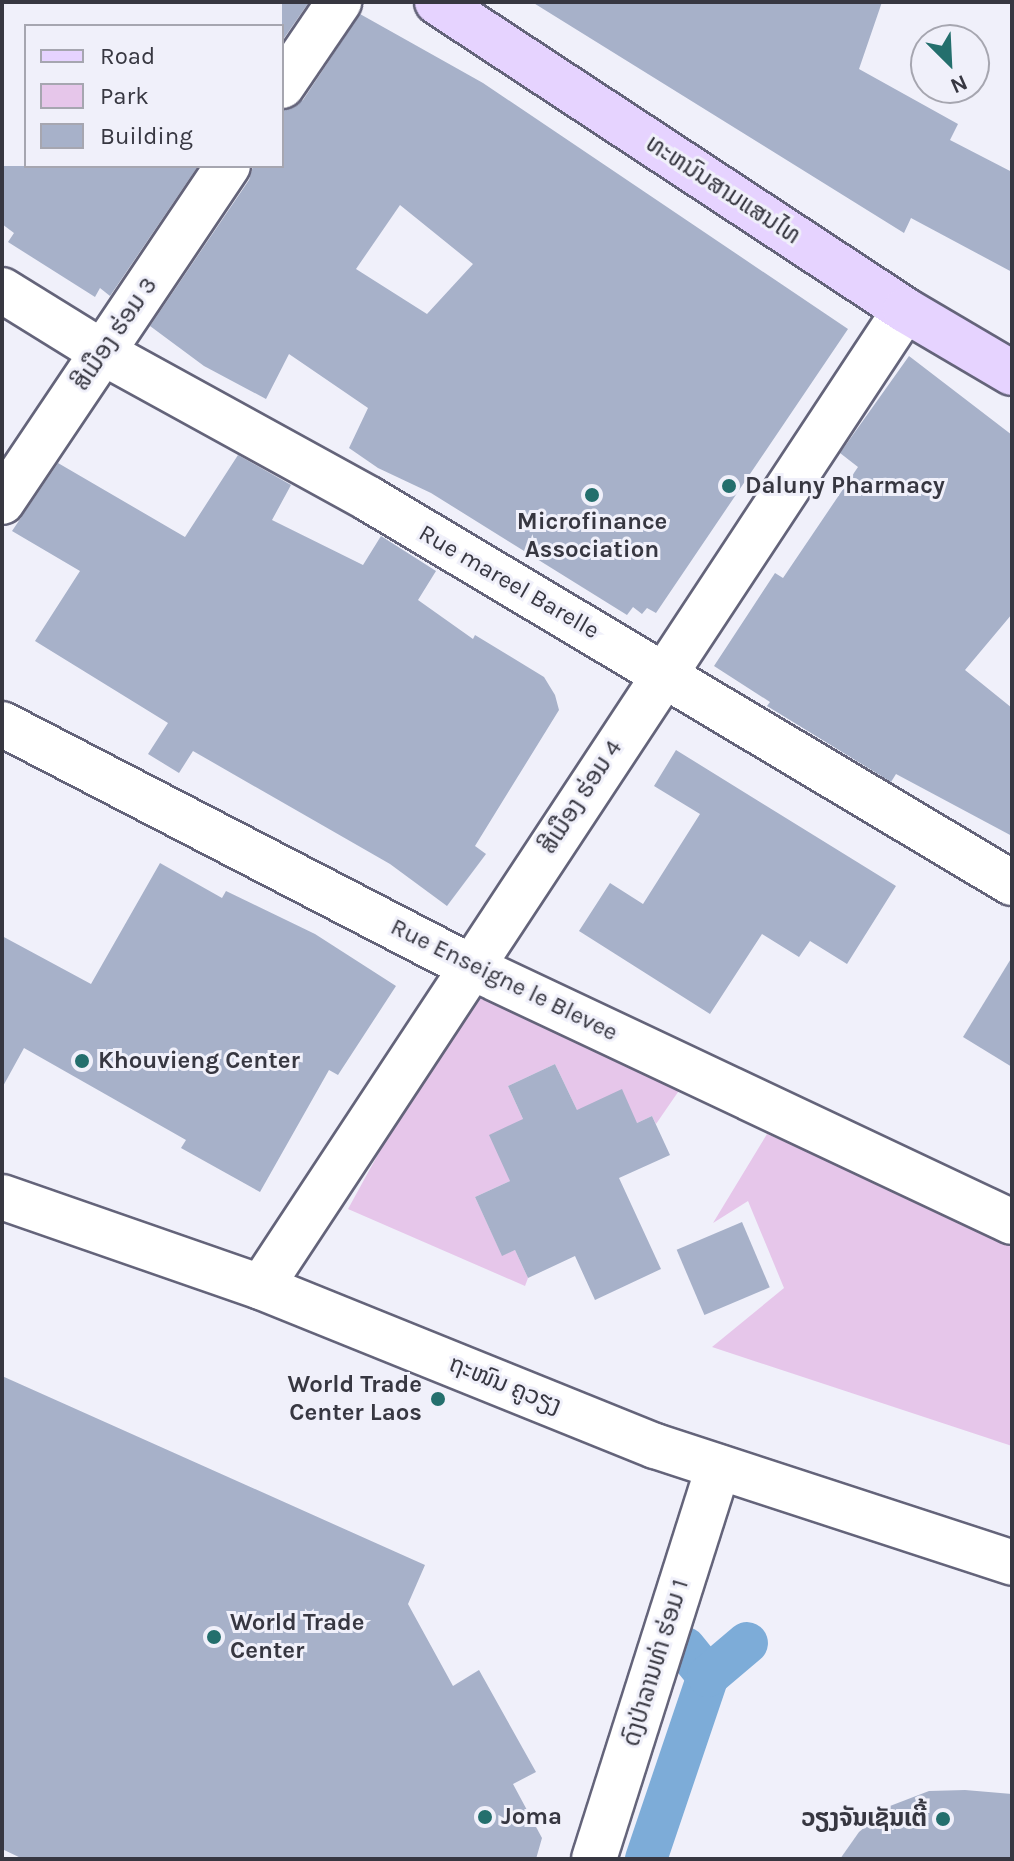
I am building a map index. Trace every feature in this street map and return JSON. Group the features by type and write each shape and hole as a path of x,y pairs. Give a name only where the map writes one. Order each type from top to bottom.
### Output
{"main road":[{"name":"ທະຫນົນສາມແສນໄທ","path":"437,2 905,310 1012,373"}],"street":[{"path":"284,83 339,2"},
{"name":"ສີເມືອງ ຮ່ອມ 3","path":"2,502 227,168"},
{"name":"Rue mareel Barelle","path":"2,290 102,352 369,499 1012,883"},
{"name":"ສີເມືອງ ຮ່ອມ 4","path":"261,1287 469,966 905,310"},
{"name":"Rue Enseigne le Blevee","path":"2,724 469,966 1012,1222"},
{"name":"ຖະໜົນ ຄູວຽງ","path":"2,1197 261,1287 718,1467 1012,1563"},
{"name":"ດົງປ່າລານທ່າ ຮ່ອມ 1","path":"594,1859 718,1467"}],"green space":[{"path":"471,985 687,1079 656,1124 652,1116 637,1123 577,1110 555,1064 508,1086 523,1119 510,1181 475,1197 502,1255 515,1250 528,1278 525,1286 348,1209"},
{"path":"767,1134 1012,1240 1012,1446 712,1347 784,1288 748,1201 713,1223"}],"building":[{"path":"282,2 309,2 284,38"},
{"path":"532,2 882,2 859,69 910,97 910,104 922,104 958,124 950,140 1012,172 1012,272 911,218 904,233"},
{"path":"360,14 483,83 848,329 656,613 647,608 642,614 633,607 627,615 431,493 378,468 349,448 368,408 289,354 266,399 204,366 150,326 249,180 252,168 284,168 284,110 303,100","holes":["400,205 473,264 427,314 356,269"]},
{"path":"2,166 197,168 110,296 100,288 95,297 8,242 14,233 2,224"},
{"path":"909,356 1012,435 1012,614 965,670 1012,708 1012,836 896,774 891,782 767,706 770,702 714,666 775,573 783,578 858,467 840,453"},
{"path":"238,455 291,485 272,520 363,565 381,536 436,571 418,600 473,639 475,635 544,677 555,695 559,710 475,846 486,854 447,906 390,864 193,751 179,773 148,754 168,723 35,641 80,571 12,531 58,463 185,537"},
{"path":"676,750 896,886 847,964 810,941 799,957 762,934 710,1014 579,931 610,883 643,904 700,814 654,786"},
{"path":"160,863 222,898 226,891 315,934 396,986 338,1075 329,1070 260,1192 181,1148 186,1140 24,1048 2,1088 2,936 91,984"},
{"path":"1012,957 1012,1067 963,1037"},
{"path":"555,1064 577,1110 622,1089 637,1123 652,1116 670,1155 619,1178 661,1269 595,1300 575,1256 528,1278 515,1250 502,1256 475,1197 510,1181 489,1135 523,1119 508,1086"},
{"path":"742,1222 770,1287 704,1315 677,1250"},
{"name":"World Trade Center","path":"2,1376 425,1565 408,1604 453,1686 479,1670 536,1772 513,1784 542,1838 536,1859 23,1859 2,1849"},
{"name":"ວຽງຈັນເຊັນເຕີ້","path":"929,1791 1012,1794 1012,1859 840,1859 859,1832 890,1806"}],"waterway":[{"path":"646,1859 708,1676 747,1643"},
{"path":"685,1648 708,1676"}],"place":[{"name":"Daluny Pharmacy","path":"729,486"},
{"name":"Microfinance Association","path":"592,495"},
{"name":"Khouvieng Center","path":"82,1061"},
{"name":"World Trade Center Laos","path":"438,1399"},
{"name":"World Trade Center","path":"214,1637"},
{"name":"Joma","path":"485,1817"},
{"name":"ວຽງຈັນເຊັນເຕີ້","path":"943,1819"}]}
